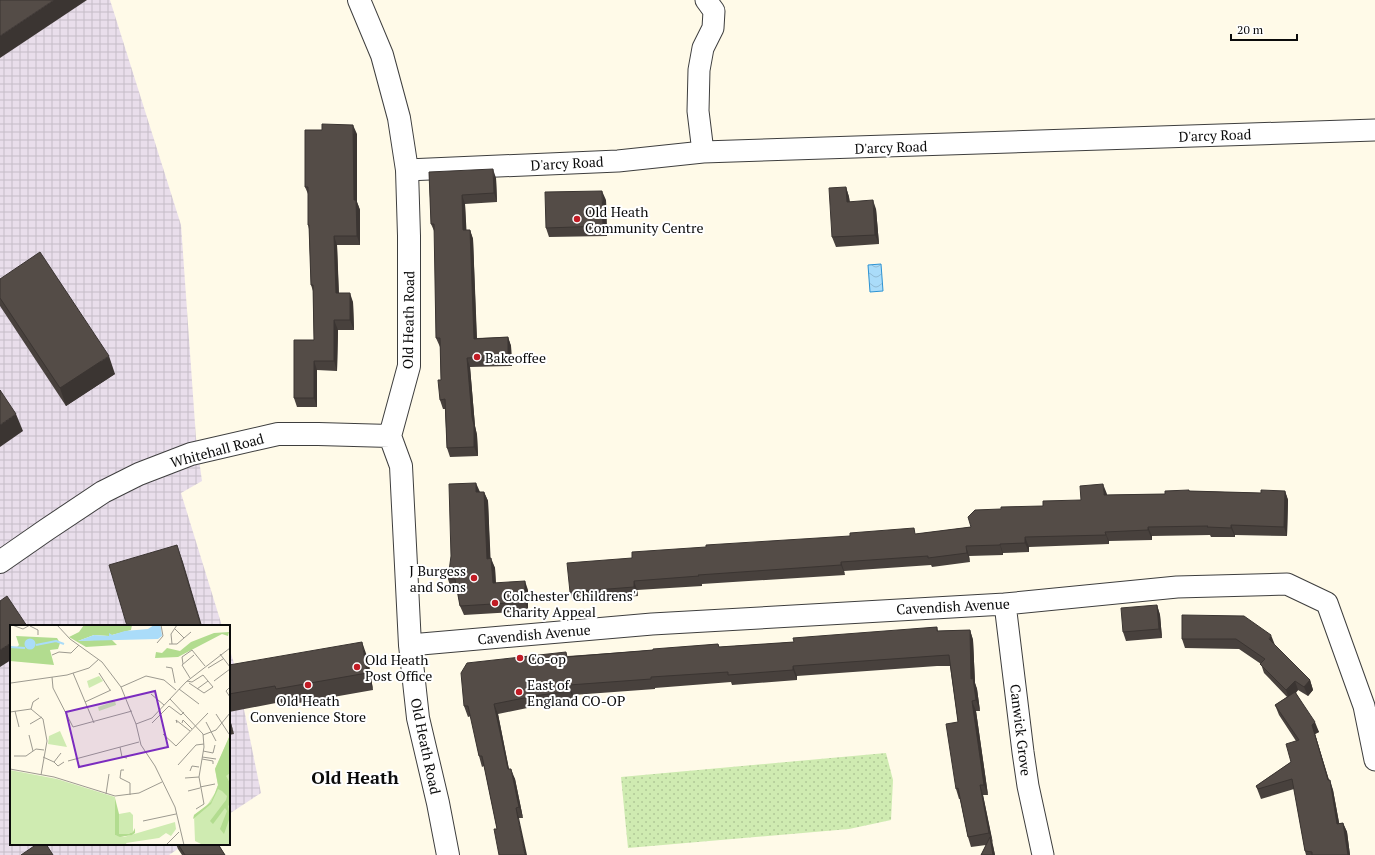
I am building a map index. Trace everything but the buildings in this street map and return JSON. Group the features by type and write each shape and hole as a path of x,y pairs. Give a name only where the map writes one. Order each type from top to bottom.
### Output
{"street":[{"name":"Old Heath Road","path":"359,0 382,55 399,118 407,170 409,236 409,366 390,436 401,466 410,645 418,718 438,802 448,855"},
{"path":"703,152 698,111 699,70 703,48 713,28 714,11 706,0"},
{"name":"D'arcy Road","path":"407,170 618,161 703,152 1375,130"},
{"name":"Whitehall Road","path":"0,562 103,492 139,474 191,454 278,434 390,436"},
{"name":"Cavendish Avenue","path":"410,645 652,624 1005,604 1178,588 1287,584 1327,603 1364,706 1375,760"},
{"name":"Canwick Grove","path":"1005,604 1028,786 1044,855"}],"shaded area":[{"path":"0,0 110,0 181,225 196,438 202,481 181,493 222,625 10,625 10,845 184,845 169,855 0,855"},
{"path":"230,650 236,670 261,793 230,813"}],"green space":[{"path":"886,753 893,780 891,820 849,829 628,848 621,777"}],"water":[{"path":"881,264 883,291 870,292 868,265"}],"place":[{"name":"Old Heath Community Centre","path":"577,219"},
{"name":"Bakeoffee","path":"477,357"},
{"name":"J Burgess and Sons","path":"474,578"},
{"name":"Colchester Childrens' Charity Appeal","path":"495,603"},
{"name":"Co-op","path":"520,658"},
{"name":"Old Heath Post Office","path":"357,667"},
{"name":"Old Heath Convenience Store","path":"308,685"},
{"name":"East of England CO-OP","path":"519,692"}],"district":[{"name":"Old Heath","path":"355,777"}]}
